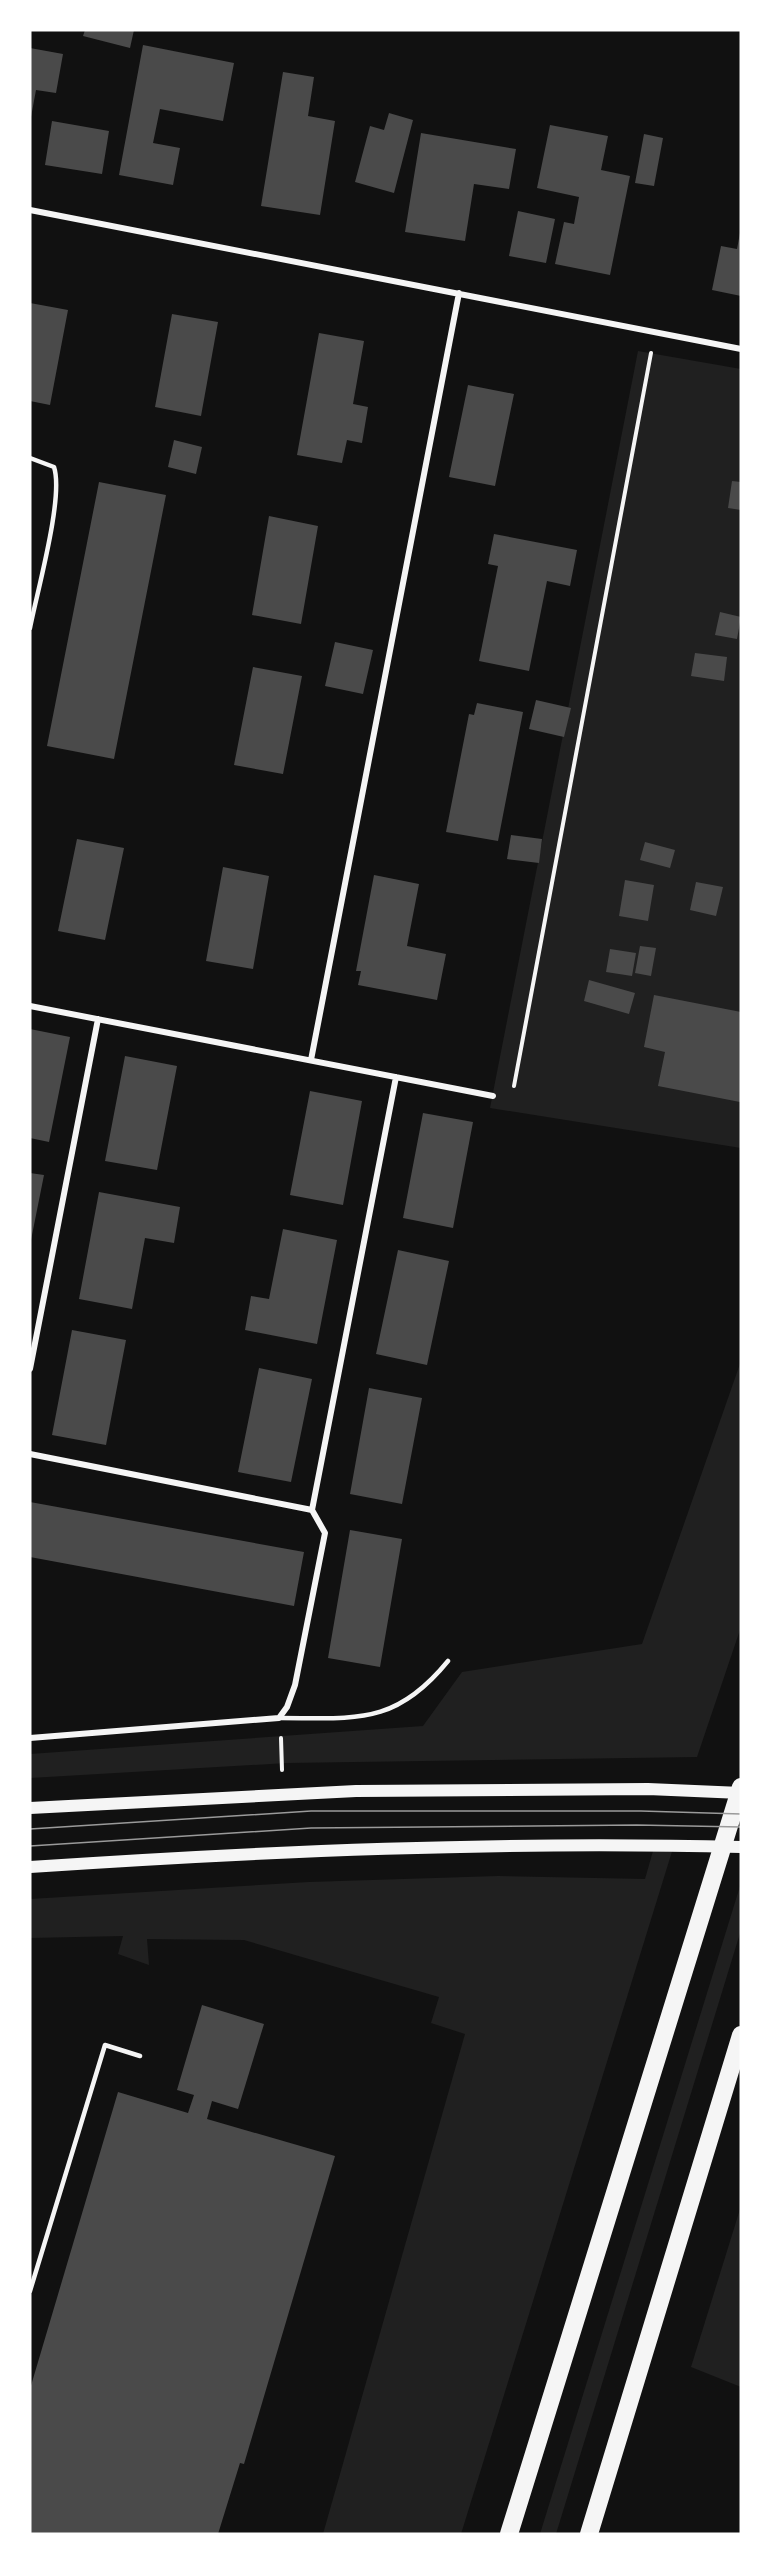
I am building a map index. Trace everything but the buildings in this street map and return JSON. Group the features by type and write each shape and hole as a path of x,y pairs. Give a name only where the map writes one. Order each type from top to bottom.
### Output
{"highway":[{"path":"509,2534 741,1787"},
{"path":"589,2534 741,2035"}],"main road":[{"path":"30,1808 357,1791 648,1789 741,1793"},
{"path":"30,1867 214,1855 632,1845 741,1847"}],"street":[{"path":"30,210 741,349"},
{"path":"311,1060 459,294"},
{"path":"30,1006 493,1096"},
{"path":"30,1369 98,1019"},
{"path":"30,1738 279,1718 287,1707 295,1684 324,1533 312,1510 396,1077"},
{"path":"30,1454 312,1510"}],"lane":[{"path":"30,458 54,467 57,477 56,501 30,628"},
{"path":"279,1718 356,1718 398,1707 422,1691 448,1661"},
{"path":"30,2291 105,2046 140,2056"}],"path":[{"path":"513,1092 654,332"},
{"path":"281,1736 284,1795"}],"shaded area":[{"path":"638,351 741,369 741,1148 490,1108"},
{"path":"741,1361 741,1627 697,1757 286,1763 30,1778 30,1754 423,1726 462,1672 642,1644"},
{"path":"655,1844 674,1845 461,2534 323,2534 465,2034 431,2023 439,1997 244,1940 147,1939 149,1965 118,1954 123,1936 30,1938 30,1899 309,1882 498,1876 645,1879"},
{"path":"741,1883 741,1930 556,2534 540,2534"},
{"path":"741,2206 741,2387 691,2367"}],"tram line":[{"path":"30,1829 311,1811 641,1811 741,1814"},
{"path":"30,1846 311,1828 637,1825 741,1827"}]}
